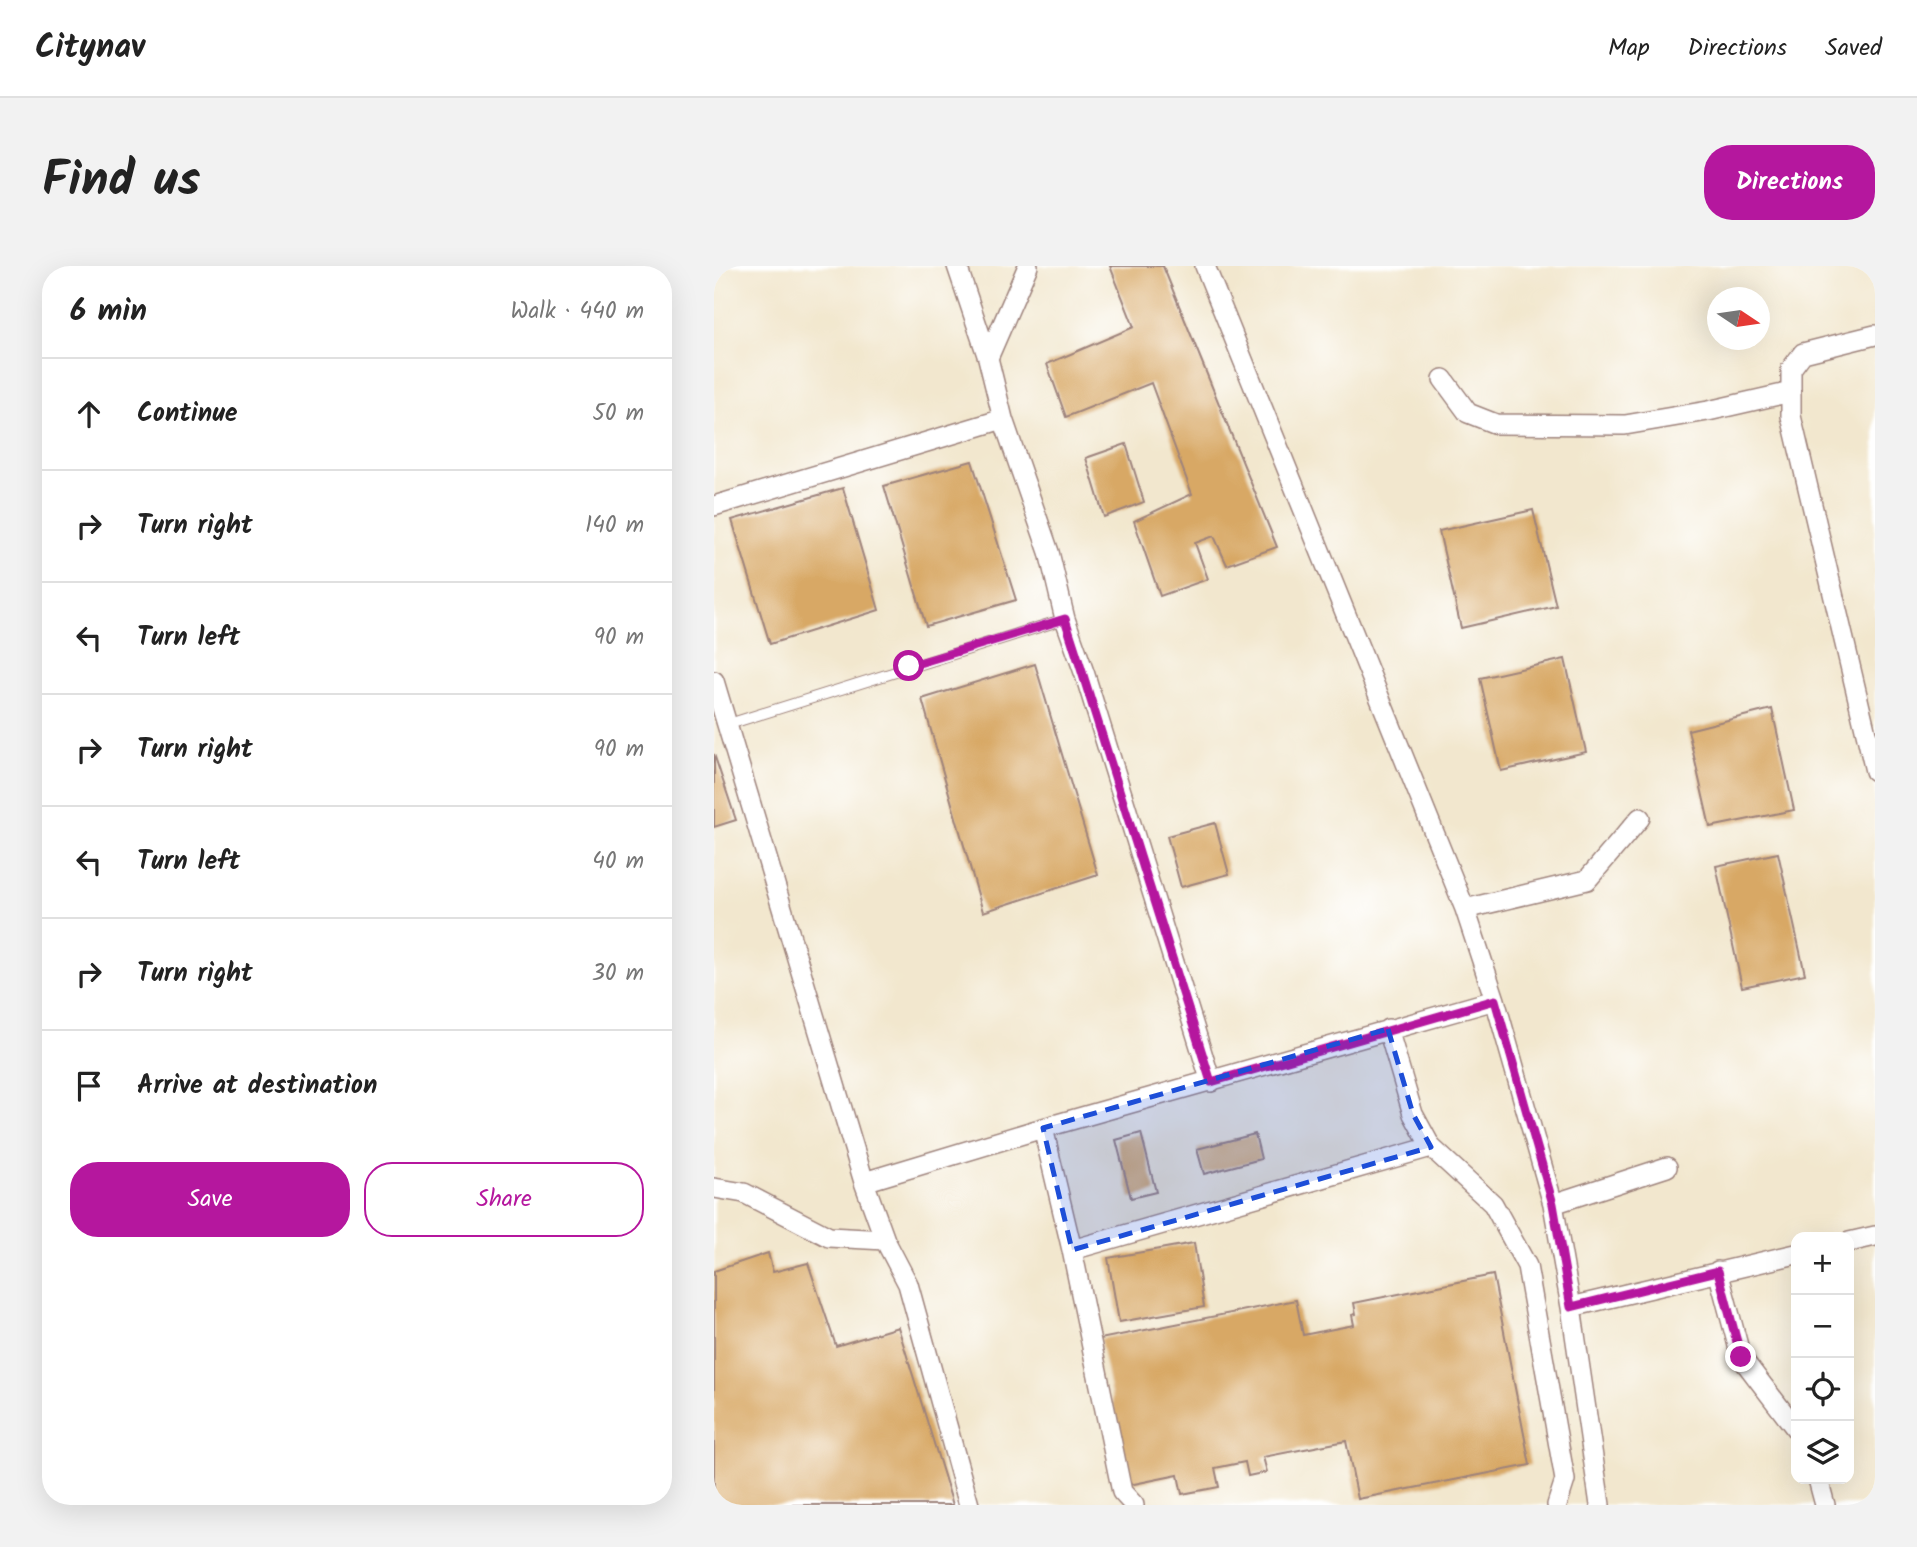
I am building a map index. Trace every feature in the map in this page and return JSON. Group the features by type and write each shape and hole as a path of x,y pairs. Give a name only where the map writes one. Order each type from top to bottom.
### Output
{"street":[{"path":"957,266 988,358 1003,419 1049,552 1065,619 1085,675 1109,760 1211,1082"},
{"path":"988,358 1028,266"},
{"path":"1205,266 1465,909 1495,1000 1553,1204 1601,1505"},
{"path":"1875,335 1803,353 1791,369 1791,416 1875,771"},
{"path":"1443,379 1468,413 1496,424 1625,425 1708,411 1791,392"},
{"path":"714,506 1003,419"},
{"path":"714,681 864,1182 885,1240 908,1283 969,1505"},
{"path":"1465,909 1587,880 1640,818"},
{"path":"864,1182 1043,1128 1495,1000"},
{"path":"1388,1029 1413,1114 1431,1147 1493,1204 1527,1266 1565,1480 1557,1505"},
{"path":"1043,1128 1072,1250 1122,1492 1134,1505"},
{"path":"1072,1250 1431,1147"},
{"path":"1553,1204 1667,1167"},
{"path":"714,1188 744,1193 829,1237 885,1240"},
{"path":"1854,1241 1875,1236"},
{"path":"1571,1307 1791,1255"},
{"path":"1718,1271 1741,1357 1791,1422"},
{"path":"1819,1484 1825,1505"}],"lane":[{"path":"729,724 1065,619"}],"highlighted area":[{"path":"1388,1029 1413,1114 1431,1147 1072,1250 1043,1128"}],"building":[{"path":"1110,266 1163,266 1277,547 1227,565 1214,536 1195,543 1208,579 1160,596 1134,521 1192,494 1151,383 1066,417 1047,364 1134,327"},
{"path":"1126,444 1144,502 1104,517 1086,458"},
{"path":"972,461 1016,600 926,626 884,486"},
{"path":"843,488 879,610 770,644 732,520"},
{"path":"1533,510 1556,606 1461,628 1439,531"},
{"path":"1565,659 1586,752 1501,771 1480,678"},
{"path":"1035,664 1098,875 983,912 922,699"},
{"path":"1772,709 1794,810 1710,827 1688,730"},
{"path":"714,754 736,820 714,827"},
{"path":"1215,823 1229,874 1181,887 1167,836"},
{"path":"1778,853 1805,974 1742,987 1716,866"},
{"path":"1141,1133 1156,1192 1131,1198 1116,1140"},
{"path":"1255,1134 1261,1159 1204,1174 1197,1149"},
{"path":"1194,1243 1204,1307 1119,1322 1108,1258"},
{"path":"768,1253 773,1272 808,1263 836,1346 898,1327 953,1505 714,1505 714,1271"},
{"path":"1493,1275 1530,1465 1358,1499 1346,1441 1263,1457 1267,1472 1248,1476 1245,1462 1215,1468 1219,1487 1182,1494 1178,1475 1129,1485 1100,1339 1296,1300 1303,1335 1354,1325 1354,1303"}],"route":[{"path":"909,666 1065,619 1085,675 1109,760 1211,1082 1495,1000 1553,1204 1571,1307 1718,1271 1741,1357"}]}
